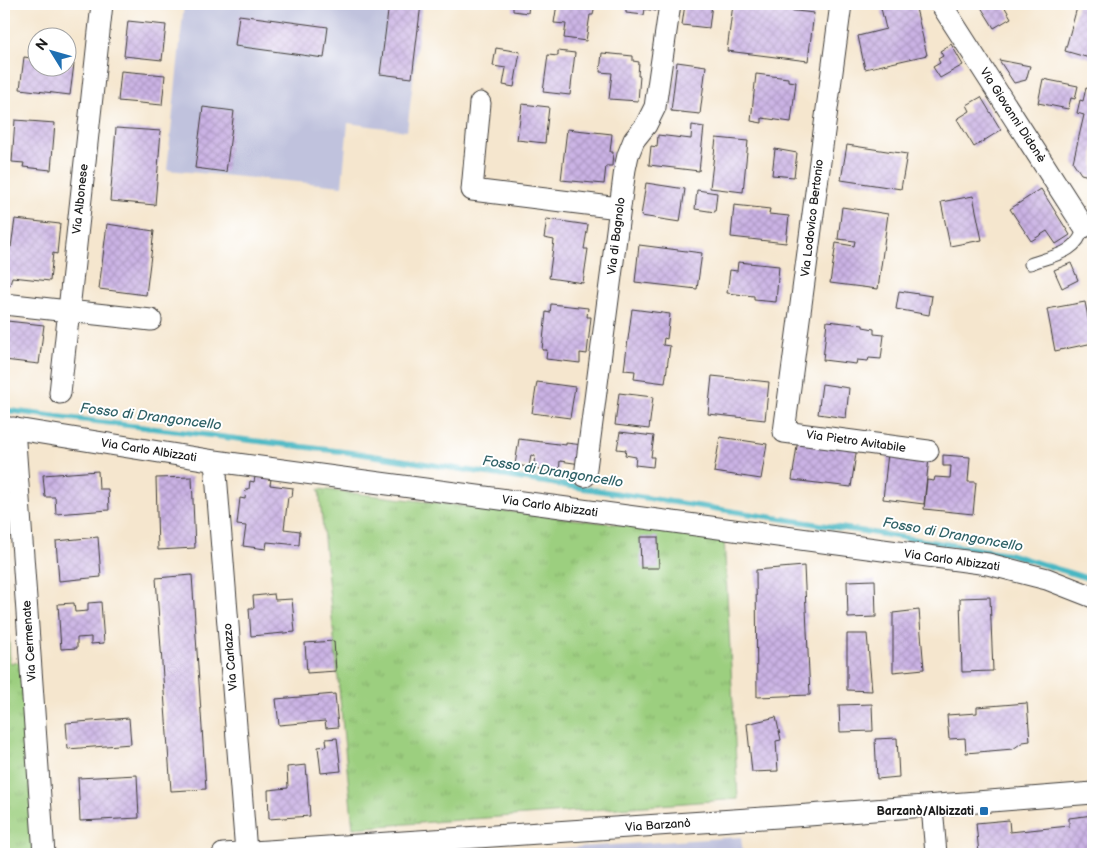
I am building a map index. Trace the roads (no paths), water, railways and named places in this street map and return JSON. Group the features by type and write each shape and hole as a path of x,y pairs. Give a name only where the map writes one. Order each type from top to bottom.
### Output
{"street":[{"name":"Via Albonese","path":"60,393 102,4"},
{"name":"Via di Bagnolo","path":"585,476 619,208 628,155 634,140 646,125 655,107 670,4"},
{"name":"Via Lodovico Bertonio","path":"784,432 841,4"},
{"name":"Via Giovanni Didonè","path":"941,4 1084,227"},
{"path":"480,103 472,190 619,208"},
{"path":"4,304 152,320"},
{"name":"Via Carlo Albizzati","path":"9,428 215,461 988,564 1047,579 1068,586 1093,598"},
{"name":"Via Cermenate","path":"9,428 44,854"},
{"name":"Via Pietro Avitabile","path":"784,432 928,451"},
{"name":"Via Carlazzo","path":"215,461 246,852"},
{"name":"Via Barzanò","path":"223,854 799,816 1093,793"},
{"path":"932,806 936,854"}],"lane":[{"path":"1030,264 1072,249 1081,238 1084,227"}],"waterway":[{"name":"Fosso di Drangoncello","path":"4,410 362,454 1010,554 1093,580"}],"place":[{"name":"Barzanò/Albizzati","path":"984,811"}]}
